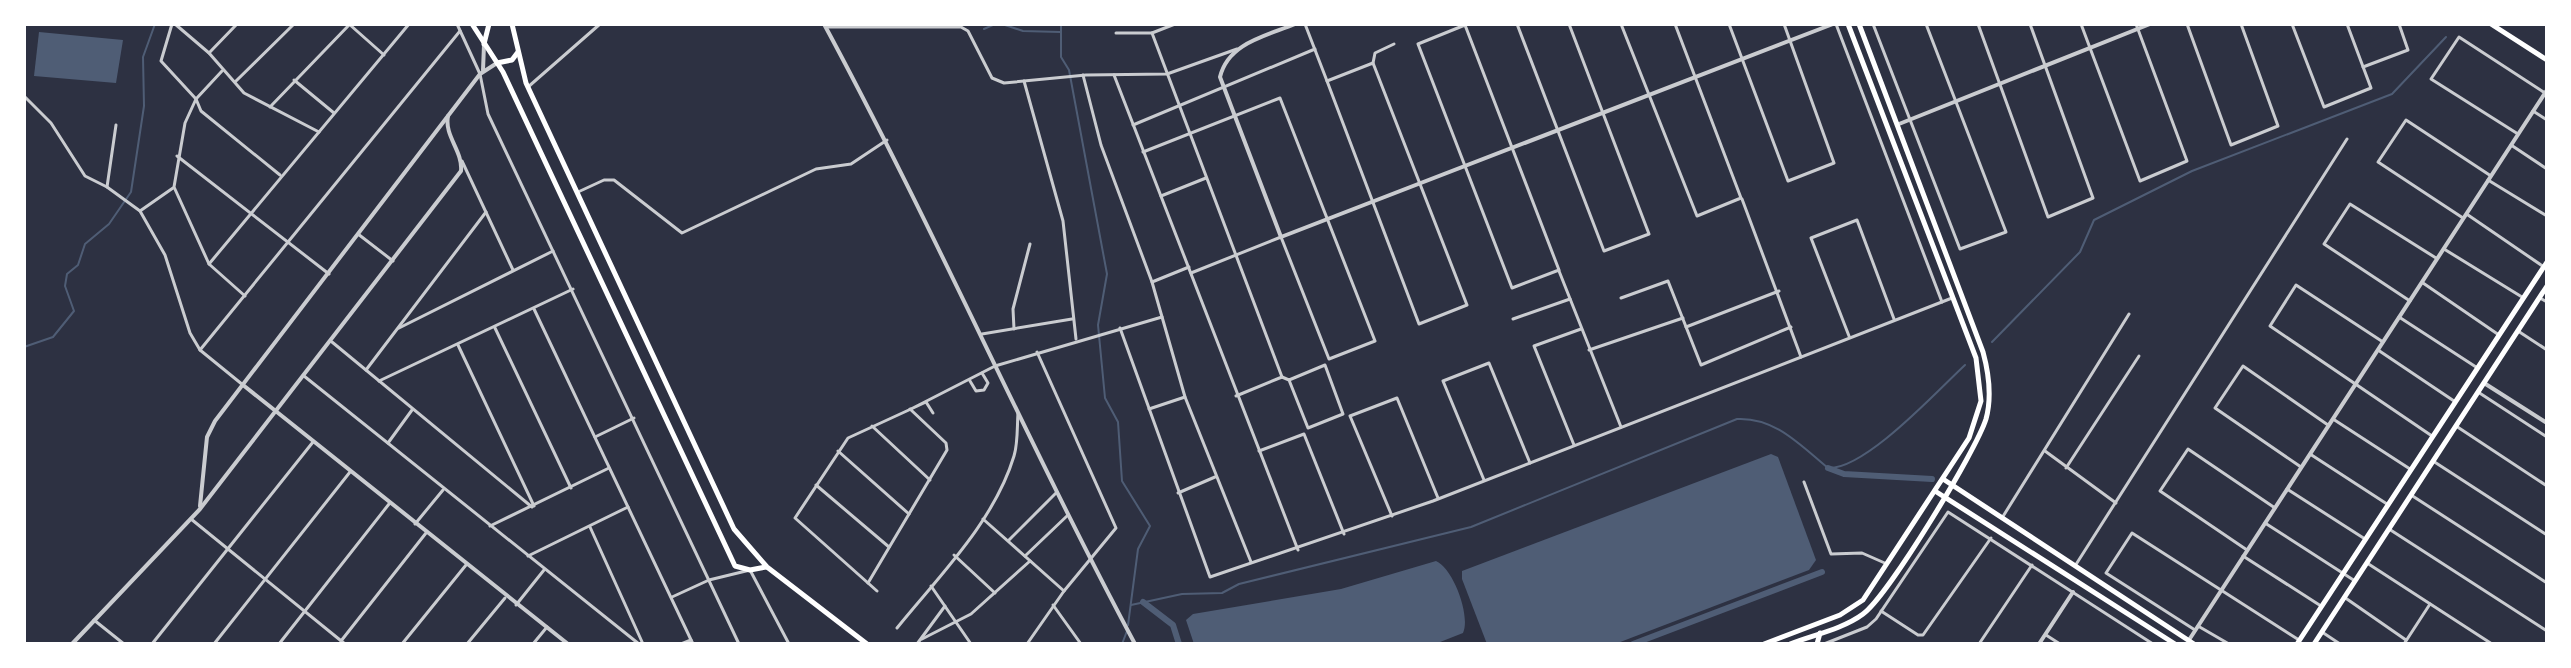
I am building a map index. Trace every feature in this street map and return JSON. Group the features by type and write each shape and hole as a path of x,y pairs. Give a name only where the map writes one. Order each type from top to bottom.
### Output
{"main road":[{"path":"472,24 497,63 735,566 750,570 767,567"},
{"path":"484,45 489,24"},
{"path":"1764,644 1853,608 1863,600 1969,438 1979,412 1982,386 1976,358 1848,24"},
{"path":"1790,644 1852,621 1868,610 1953,486 1987,415 1989,382 1983,352 1859,24"},
{"path":"2491,24 2547,60"},
{"path":"512,25 528,87 734,529 752,554 767,567 867,644"},
{"path":"497,63 512,60 519,51"},
{"path":"2298,642 2546,264"},
{"path":"2314,644 2547,286"},
{"path":"2516,310 2526,318"},
{"path":"1976,358 1983,352"},
{"path":"1943,479 2191,642"},
{"path":"1935,491 2175,644"},
{"path":"750,570 752,554"},
{"path":"1817,644 1821,632"}],"street":[{"path":"280,175 201,111 196,99 161,61 174,24 209,53 244,93 319,132"},
{"path":"209,53 235,24"},
{"path":"235,82 294,24"},
{"path":"270,107 293,79 349,24 384,55"},
{"path":"209,264 280,175 409,24"},
{"path":"457,24 481,72"},
{"path":"528,87 600,24"},
{"path":"1116,33 1152,33 1175,24"},
{"path":"1135,644 1090,560 887,140 825,25 961,27 968,31 995,81 1024,81 1083,75 1167,74 1295,24"},
{"path":"1305,24 1419,324 1467,305 1373,63 1375,53 1394,44"},
{"path":"1517,24 1604,251 1649,234 1569,24"},
{"path":"1621,24 1697,216 1741,198"},
{"path":"1675,24 1779,291 1801,357"},
{"path":"1729,24 1788,181 1834,163 1784,24"},
{"path":"1191,273 1834,24 1942,302"},
{"path":"1873,24 1960,249 2006,232 1926,24"},
{"path":"1978,24 2048,217 2093,198 2030,24"},
{"path":"2081,24 2140,181 2187,161 2137,26"},
{"path":"1899,124 2090,49 2137,26 2150,24"},
{"path":"2187,24 2231,145 2278,126 2241,24"},
{"path":"2292,24 2324,107 2371,88 2347,24"},
{"path":"2363,67 2408,50 2399,24"},
{"path":"1559,270 1512,288 1418,44 1465,25 1621,427"},
{"path":"200,350 460,31"},
{"path":"1152,33 1282,377"},
{"path":"2191,642 2196,628 2546,92 2459,37 2431,79 2518,134"},
{"path":"484,45 481,72 488,114 739,644"},
{"path":"1143,152 1234,116 1280,98 1375,341 1329,359 1234,116 1222,88 1222,66 1237,49"},
{"path":"1133,125 1315,49"},
{"path":"200,509 207,437 243,385 481,72 497,63"},
{"path":"1327,81 1373,63"},
{"path":"222,71 196,99 177,156 174,187 209,264 245,296"},
{"path":"1083,75 1101,145 1152,282 1185,397 1252,563"},
{"path":"1114,75 1257,452 1298,550"},
{"path":"293,79 334,113"},
{"path":"1024,81 1063,221 1076,341"},
{"path":"24,96 51,123 85,176 131,202 140,211 165,255 190,333 200,350 505,598 568,644"},
{"path":"2533,111 2547,120"},
{"path":"448,116 448,130 513,270"},
{"path":"2546,264 2378,162 2406,120 2547,216"},
{"path":"107,187 116,125"},
{"path":"439,128 448,130"},
{"path":"2075,566 2297,213 2347,139"},
{"path":"578,192 604,180 614,180 682,233 816,169 851,164 887,140"},
{"path":"2511,145 2547,169"},
{"path":"177,156 329,274"},
{"path":"72,644 200,509 332,342 458,174 461,159"},
{"path":"458,174 470,179"},
{"path":"1160,197 1206,178"},
{"path":"140,211 174,187"},
{"path":"2410,301 2324,244 2350,204 2437,259"},
{"path":"366,370 486,212"},
{"path":"1849,336 1811,238 1857,220 1894,319"},
{"path":"358,234 393,261"},
{"path":"1014,329 1013,309 1030,244"},
{"path":"2444,249 2524,298"},
{"path":"395,330 553,251"},
{"path":"1152,282 1189,267"},
{"path":"1621,298 1668,281 1701,365 1791,327"},
{"path":"2422,282 2499,335"},
{"path":"2383,342 2296,285 2270,326 2432,437"},
{"path":"379,381 573,289"},
{"path":"1686,327 1779,291"},
{"path":"1120,328 1210,577 1392,516 1952,298"},
{"path":"2540,298 2547,302"},
{"path":"1513,319 1570,299"},
{"path":"534,309 692,642 681,644"},
{"path":"2002,518 2129,314"},
{"path":"877,591 795,518 848,438 995,366 1162,317"},
{"path":"2399,317 2478,368"},
{"path":"1589,350 1683,318"},
{"path":"982,334 1072,319"},
{"path":"495,328 571,488"},
{"path":"1574,445 1534,346 1581,329"},
{"path":"2518,331 2547,350"},
{"path":"332,342 533,506"},
{"path":"458,345 533,506"},
{"path":"2378,350 2456,402"},
{"path":"1027,644 1053,605 1116,528 1037,352"},
{"path":"2066,468 2139,356"},
{"path":"1484,480 1443,381 1489,363 1530,463"},
{"path":"1236,396 1282,377 1289,380 1308,428 1343,414 1325,365 1289,380"},
{"path":"2301,467 2215,408 2243,366 2328,425"},
{"path":"970,379 974,389 984,390 988,383 982,373"},
{"path":"304,376 544,570 641,644"},
{"path":"2484,383 2547,423"},
{"path":"2478,392 2547,437"},
{"path":"1149,409 1185,397"},
{"path":"1392,516 1350,416 1397,398 1438,498"},
{"path":"926,402 933,413"},
{"path":"868,583 930,480 947,445 911,409"},
{"path":"388,444 412,410"},
{"path":"897,628 983,519 1000,492 1015,453 1018,413"},
{"path":"595,437 634,418"},
{"path":"2333,419 2411,470"},
{"path":"872,426 930,480"},
{"path":"2456,426 2547,486"},
{"path":"1257,452 1304,434 1344,534"},
{"path":"152,644 313,442"},
{"path":"2247,550 2160,491 2188,449 2275,508"},
{"path":"838,451 909,514"},
{"path":"2045,451 2116,503"},
{"path":"2310,454 2388,504"},
{"path":"2433,461 2547,535"},
{"path":"489,526 609,468"},
{"path":"214,644 350,472"},
{"path":"1178,493 1215,477"},
{"path":"1804,482 1831,554 1862,553 1887,565"},
{"path":"815,484 889,547"},
{"path":"415,524 444,489"},
{"path":"2287,489 2366,539"},
{"path":"1008,541 1057,492"},
{"path":"2411,495 2547,583"},
{"path":"279,644 389,504"},
{"path":"528,556 628,507"},
{"path":"1824,644 1867,627 1949,512 2153,644"},
{"path":"1966,523 1972,513"},
{"path":"1025,556 1068,515"},
{"path":"191,519 343,643 426,533"},
{"path":"983,519 1064,591"},
{"path":"2265,523 2355,581"},
{"path":"590,527 641,644"},
{"path":"2389,529 2547,631"},
{"path":"2229,644 2196,628 2106,573 2132,533 2298,642"},
{"path":"2003,546 2009,536"},
{"path":"1881,611 1918,635 1923,635 1991,538"},
{"path":"954,555 995,593"},
{"path":"2243,556 2322,606"},
{"path":"922,639 955,623 1030,561"},
{"path":"2367,563 2492,644"},
{"path":"402,644 466,565"},
{"path":"1979,644 2032,565"},
{"path":"516,605 544,570"},
{"path":"672,597 709,580 750,570 789,644"},
{"path":"2056,580 2062,570"},
{"path":"931,586 971,644"},
{"path":"2039,644 2073,592"},
{"path":"2344,597 2405,642 2430,604"},
{"path":"467,644 505,598"},
{"path":"1053,605 1081,644"},
{"path":"917,644 945,606"},
{"path":"94,620 124,644"},
{"path":"533,644 547,627"},
{"path":"2322,632 2340,644"},
{"path":"2045,635 2060,644"}],"water":[{"path":"39,32 123,40 116,83 34,76"},
{"path":"1771,454 1778,457 1816,560 1809,570 1615,644 1487,644 1462,579 1462,571"},
{"path":"1436,561 1449,573 1459,593 1465,625 1463,633 1435,644 1194,644 1186,620 1193,614 1341,589"}],"waterway":[{"path":"24,347 53,337 74,311 65,286 67,274 78,265 85,244 109,224 131,192 144,106 143,57 155,24"},
{"path":"984,29 995,24"},
{"path":"1002,24 1023,31 1060,32"},
{"path":"1061,24 1061,57 1069,70 1107,274 1098,325 1105,398 1118,422 1122,481 1150,526 1138,549 1128,625"},
{"path":"1992,342 2080,252 2094,220 2192,171 2392,94 2446,37"},
{"path":"1131,605 1182,594 1222,593 1239,584 1471,527 1737,419 1775,428 1828,468 1843,465 1861,456 1900,427 1965,365"},
{"path":"1828,468 1844,474 1932,479"},
{"path":"1633,644 1822,572"},
{"path":"1143,602 1173,625 1179,644"},
{"path":"1122,644 1127,631"}]}
